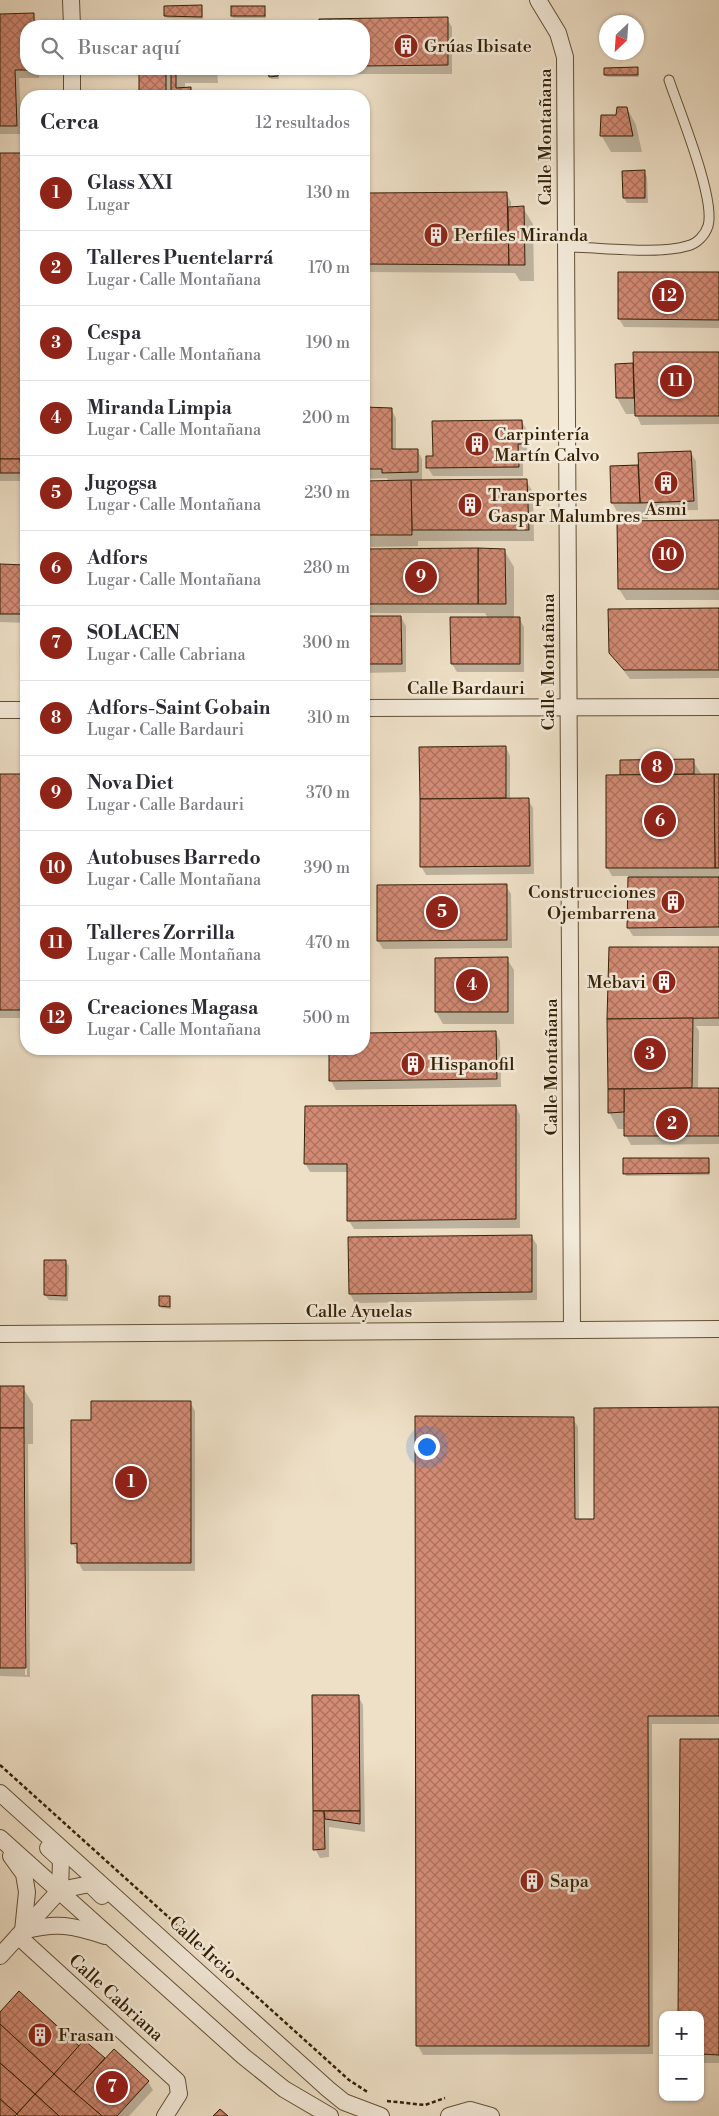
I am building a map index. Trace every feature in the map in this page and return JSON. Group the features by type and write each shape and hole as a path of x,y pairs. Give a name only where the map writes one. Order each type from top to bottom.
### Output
{"street":[{"path":"72,0 72,20"},
{"name":"Calle Montañana","path":"538,0 558,33 565,57 572,1330"},
{"path":"72,75 72,90"},
{"name":"Calle Bardauri","path":"370,708 719,707"},
{"path":"0,710 20,710"},
{"name":"Calle Ayuelas","path":"0,1334 719,1329"},
{"name":"Calle Ircio","path":"2,1795 8,1812 61,1860 60,1890"},
{"name":"Calle Ircio","path":"2,1795 154,1930 328,2089 344,2102 381,2116"},
{"path":"0,1838 243,2056 290,2093 330,2116"},
{"path":"0,1838 24,1874 27,1892 20,1934"},
{"path":"0,1956 60,1890 90,1884 136,1927 154,1930"},
{"path":"20,1934 44,1925 65,1924 113,1938"},
{"name":"Calle Cabriana","path":"20,1934 177,2081 180,2094 165,2116"},
{"path":"449,2116 470,2110 491,2116"}],"lane":[{"path":"566,247 670,250 689,246 702,237 708,225 708,201 669,80"}],"path":[{"path":"0,1765 349,2080 374,2096"},
{"path":"380,2099 416,2106 445,2098"}],"building":[{"path":"202,5 202,17 164,16 164,6"},
{"path":"231,6 265,6 265,16 231,16"},
{"path":"34,13 34,20 20,20 20,70 15,70 17,126 0,126 0,14"},
{"name":"Grúas Ibisate","path":"448,17 448,65 370,66 370,20 319,19"},
{"path":"638,67 638,75 604,75 604,68"},
{"path":"139,75 166,75 166,90 139,90"},
{"path":"171,75 176,75 176,88 191,87 191,90 171,90"},
{"path":"617,107 627,107 633,136 600,136 601,115 616,115"},
{"path":"0,153 20,153 20,459 0,459"},
{"path":"645,170 645,198 623,198 622,171"},
{"name":"Perfiles Miranda","path":"507,192 509,265 370,264 370,193"},
{"path":"524,206 525,265 509,265 508,207"},
{"path":"618,272 719,272 719,320 618,319"},
{"path":"633,352 719,352 719,416 635,416"},
{"path":"633,363 634,398 616,398 615,364"},
{"path":"370,407 392,408 392,449 418,449 418,472 382,473 382,469 370,469"},
{"name":"Carpintería Martín Calvo","path":"522,420 523,444 518,444 519,467 426,468 426,456 433,456 432,421"},
{"name":"Asmi","path":"691,451 694,501 640,503 638,453"},
{"path":"0,459 20,459 20,473 0,473"},
{"name":"Asmi","path":"638,465 640,503 611,503 610,466"},
{"name":"Transportes Gaspar Malumbres","path":"527,479 529,530 412,530 411,480"},
{"path":"411,480 412,535 370,535 370,481"},
{"path":"719,520 719,589 618,589 617,521"},
{"path":"478,548 505,549 506,604 478,604"},
{"path":"478,548 478,604 370,604 370,549"},
{"path":"0,564 20,565 20,614 0,614"},
{"path":"719,608 719,670 624,670 609,653 608,609"},
{"path":"370,616 401,616 402,664 370,664"},
{"path":"450,617 520,617 520,664 451,664"},
{"path":"506,746 506,798 420,799 419,747"},
{"path":"694,759 694,774 620,775 620,760"},
{"path":"0,774 20,774 20,1010 0,1010"},
{"path":"714,774 719,774 719,868 715,868"},
{"path":"714,774 715,868 606,868 606,775"},
{"path":"529,798 530,866 420,867 420,799"},
{"name":"Construcciones Ojembarrena","path":"628,877 719,877 719,927 627,928"},
{"path":"507,884 507,940 377,941 377,885"},
{"name":"Mebavi","path":"609,947 719,947 719,1018 607,1019"},
{"path":"508,957 508,1012 435,1012 435,958"},
{"path":"693,1018 692,1088 608,1089 607,1019"},
{"name":"Hispanofil","path":"496,1031 497,1079 329,1081 329,1055 370,1055 370,1033"},
{"path":"719,1088 719,1136 624,1136 624,1089"},
{"path":"608,1089 624,1089 624,1112 608,1113"},
{"path":"516,1105 516,1219 347,1221 347,1164 304,1164 305,1106"},
{"path":"623,1158 709,1158 709,1173 623,1174"},
{"path":"532,1235 532,1292 349,1294 348,1237"},
{"path":"44,1260 66,1260 66,1296 44,1295"},
{"path":"159,1296 170,1296 170,1307 159,1306"},
{"path":"0,1386 24,1386 24,1428 0,1428"},
{"path":"91,1401 191,1401 191,1563 77,1563 77,1543 71,1544 71,1420 91,1420"},
{"name":"Sapa","path":"719,1407 719,1716 648,1716 649,2046 416,2046 415,1416 574,1417 575,1519 594,1519 594,1408"},
{"path":"0,1428 24,1428 26,1668 0,1668"},
{"path":"312,1695 359,1695 360,1811 313,1811"},
{"path":"680,1739 719,1739 719,2055 704,2054 704,2011 678,2011"},
{"path":"313,1811 324,1811 325,1849 313,1850"},
{"path":"324,1811 360,1811 360,1824 325,1819"},
{"name":"Frasan","path":"19,1991 79,2046 54,2074 0,2024 0,2012"},
{"path":"0,2024 54,2074 35,2094 0,2063"},
{"path":"84,2040 105,2058 74,2092 54,2074"},
{"path":"114,2049 149,2081 117,2116 102,2116 74,2092"},
{"path":"0,2063 35,2094 17,2114 0,2099"},
{"path":"54,2074 102,2116 59,2116 35,2094"},
{"path":"35,2094 59,2116 18,2116 17,2114"},
{"path":"0,2099 17,2114 15,2116 0,2116"},
{"path":"220,2109 228,2116 213,2116"}],"place":[{"name":"Grúas Ibisate","path":"406,46"},
{"name":"Perfiles Miranda","path":"436,235"},
{"name":"Creaciones Magasa","path":"668,296"},
{"name":"Talleres Zorrilla","path":"676,381"},
{"name":"Carpintería Martín Calvo","path":"477,444"},
{"name":"Asmi","path":"666,483"},
{"name":"Transportes Gaspar Malumbres","path":"470,505"},
{"name":"Autobuses Barredo","path":"668,555"},
{"name":"Nova Diet","path":"421,577"},
{"name":"Adfors-Saint Gobain","path":"657,767"},
{"name":"Adfors","path":"660,821"},
{"name":"Construcciones Ojembarrena","path":"673,902"},
{"name":"Jugogsa","path":"442,912"},
{"name":"Mebavi","path":"664,982"},
{"name":"Miranda Limpia","path":"472,985"},
{"name":"Cespa","path":"650,1054"},
{"name":"Hispanofil","path":"413,1064"},
{"name":"Talleres Puentelarrá","path":"672,1124"},
{"name":"Glass XXI","path":"131,1482"},
{"name":"Sapa","path":"532,1881"},
{"name":"Frasan","path":"40,2035"},
{"name":"SOLACEN","path":"112,2087"}]}
